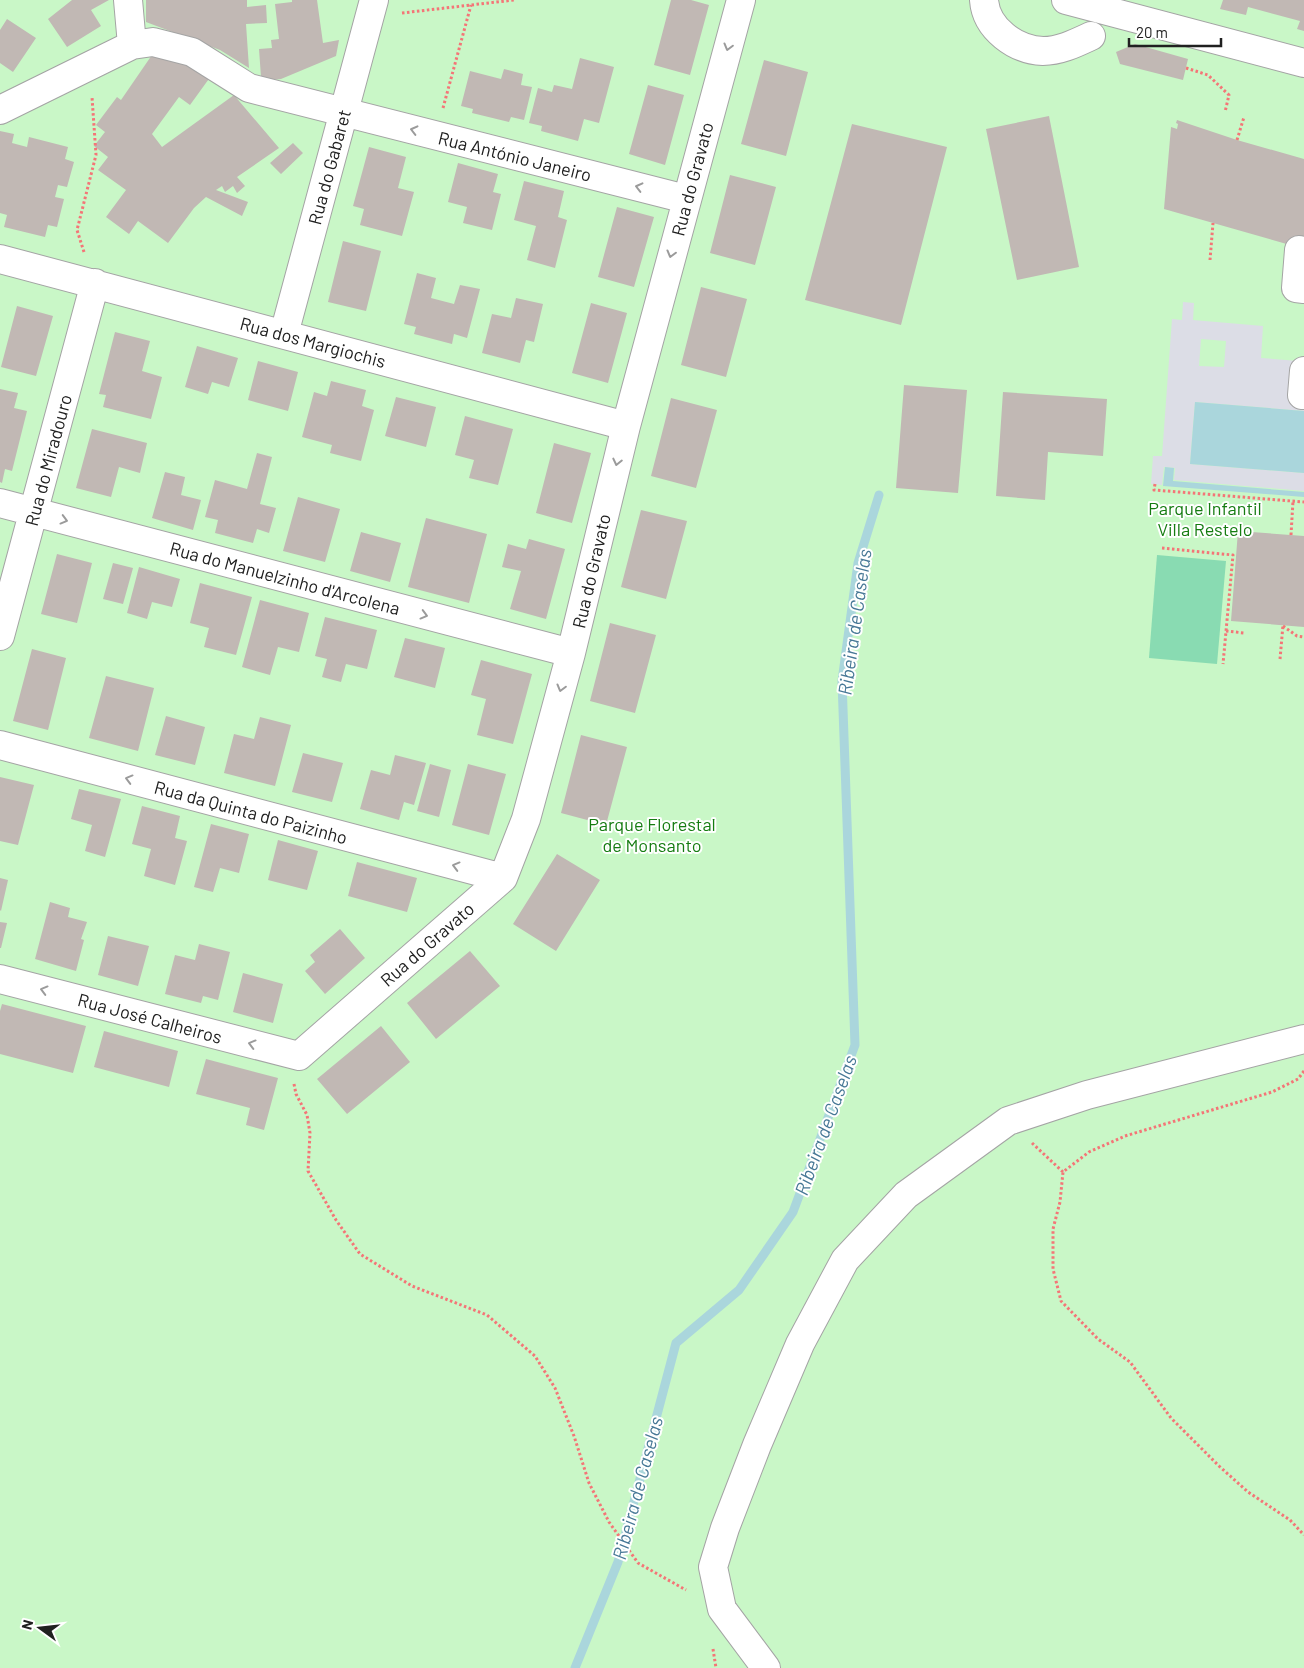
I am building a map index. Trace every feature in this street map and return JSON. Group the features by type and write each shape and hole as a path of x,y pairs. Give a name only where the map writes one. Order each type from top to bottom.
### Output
{"street":[{"path":"0,110 132,44 128,0"},
{"name":"Rua do Gravato","path":"299,1056 503,878 526,819 571,653 626,426 741,0"},
{"path":"984,0 992,22 1006,38 1023,47 1044,51 1066,47 1091,36"},
{"path":"1066,0 1304,63"},
{"name":"Rua do Gabaret","path":"284,334 371,8"},
{"name":"Rua António Janeiro","path":"132,44 153,42 192,52 249,88 686,199"},
{"path":"1304,251 1299,250 1296,288 1304,289"},
{"name":"Rua dos Margiochis","path":"0,259 626,426"},
{"name":"Rua do Miradouro","path":"0,636 95,283"},
{"path":"1304,371 1302,395 1304,395"},
{"name":"Rua do Manuelzinho d'Arcolena","path":"0,503 571,653"},
{"name":"Rua da Quinta do Paizinho","path":"0,745 503,878"},
{"name":"Rua José Calheiros","path":"0,979 299,1056"},
{"path":"766,1668 722,1609 714,1567 725,1528 757,1445 800,1344 845,1260 906,1195 1008,1120 1087,1095 1304,1039"}],"path":[{"path":"371,8 471,5 514,0"},
{"path":"436,136 471,5"},
{"path":"90,66 96,156 77,230 95,283"},
{"path":"1186,68 1208,75 1229,95 1224,112"},
{"path":"1237,140 1244,117"},
{"path":"1210,260 1213,223"},
{"path":"1155,484 1154,490 1304,502"},
{"path":"1291,535 1293,501"},
{"path":"1162,548 1233,555 1224,664"},
{"path":"1280,659 1283,625 1297,636 1304,637"},
{"path":"1226,631 1244,633"},
{"path":"299,1056 294,1083 296,1094 307,1115 310,1133 308,1171 336,1220 360,1254 412,1286 487,1315 535,1356 555,1388 574,1436 589,1483 609,1522 638,1563 722,1609"},
{"path":"1304,1071 1298,1079 1272,1092 1125,1136 1089,1152 1063,1172 1060,1202 1053,1229 1053,1269 1061,1301 1098,1339 1130,1362 1171,1418 1219,1466 1248,1492 1290,1520 1304,1535"},
{"path":"1008,1120 1063,1172"}],"green space":[{"name":"Parque Florestal de Monsanto","path":"0,0 1304,0 1304,1668 0,1668"},
{"path":"1157,555 1226,561 1217,664 1149,658"}],"shaded area":[{"path":"1183,302 1194,303 1193,320 1263,326 1261,358 1299,361 1304,400 1304,411 1195,402 1190,464 1304,473 1304,491 1174,480 1175,468 1164,467 1162,485 1151,484 1153,456 1162,456 1172,319 1182,320","holes":["1201,339 1226,341 1224,367 1199,366"]}],"water":[{"path":"1195,402 1304,411 1304,473 1190,464"},
{"path":"1165,467 1174,468 1173,481 1304,492 1304,497 1163,486"}],"building":[{"path":"72,0 109,0 91,10 101,26 67,47 48,19"},
{"path":"146,0 247,0 247,7 266,5 267,23 246,24 249,68 220,50 146,22"},
{"path":"292,0 317,0 323,43 339,40 336,56 281,79 270,80 261,77 259,49 272,48 271,40 279,39 275,4 292,2"},
{"path":"671,0 691,0 709,5 690,75 654,65"},
{"path":"1223,0 1304,0 1304,31 1297,29 1300,21 1248,7 1246,15 1220,9"},
{"path":"7,19 36,38 13,72 0,63 0,30"},
{"path":"1135,44 1188,59 1183,80 1120,64 1116,52"},
{"path":"154,52 181,61 211,76 190,105 179,97 152,134 162,147 234,95 279,148 237,177 245,186 237,193 233,186 225,192 222,186 216,190 248,202 242,216 206,197 194,208 168,243 138,221 129,234 106,217 126,190 98,170 108,157 94,146 105,132 96,125 117,97 121,100"},
{"path":"580,58 614,67 599,123 584,119 578,141 541,131 542,126 529,123 538,88 552,92 554,85 572,89"},
{"path":"764,60 808,72 786,156 741,144"},
{"path":"504,69 523,74 521,85 532,87 524,120 511,117 509,122 472,113 473,109 461,106 470,71 501,79"},
{"path":"648,85 684,95 665,165 629,154"},
{"path":"1049,116 1079,267 1017,280 986,129"},
{"path":"1177,120 1237,140 1304,159 1304,249 1164,209 1171,127 1177,129"},
{"path":"852,124 947,147 901,325 805,300"},
{"path":"0,131 14,134 12,143 27,147 29,137 68,147 65,159 74,162 67,187 58,185 55,197 64,199 57,227 48,225 45,237 4,227 7,215 0,213"},
{"path":"293,143 303,153 281,174 270,163"},
{"path":"369,147 406,157 398,188 414,192 402,236 360,225 364,209 353,206"},
{"path":"458,163 498,174 493,192 501,194 492,230 463,223 467,207 448,202"},
{"path":"730,175 776,187 755,265 710,253"},
{"path":"524,181 564,191 558,217 567,220 555,268 527,260 536,226 514,220"},
{"path":"617,207 654,217 634,287 598,277"},
{"path":"343,241 381,251 366,311 328,302"},
{"path":"417,273 436,278 431,298 454,304 460,285 480,289 467,338 454,334 452,344 414,334 416,327 404,324"},
{"path":"701,287 747,299 726,377 681,365"},
{"path":"516,298 543,304 534,342 526,340 520,363 482,353 492,314 511,318"},
{"path":"591,303 627,313 608,383 572,373"},
{"path":"17,306 53,316 36,376 1,367"},
{"path":"115,332 150,341 142,371 162,377 151,419 103,407 106,395 99,394"},
{"path":"197,346 238,358 229,387 212,382 208,394 185,387"},
{"path":"258,361 298,372 288,411 248,400"},
{"path":"331,381 366,390 362,406 374,410 361,461 330,453 332,445 302,437 314,392 327,396"},
{"path":"904,385 967,390 958,493 896,488"},
{"path":"0,389 18,393 14,408 27,411 12,471 5,469 2,483 0,482"},
{"path":"1003,392 1107,399 1103,456 1048,452 1045,500 996,496"},
{"path":"396,397 436,407 426,447 385,436"},
{"path":"671,398 717,410 696,488 651,476"},
{"path":"465,416 513,429 498,485 469,478 474,460 455,455"},
{"path":"92,429 147,443 140,473 119,467 111,497 76,488"},
{"path":"554,443 591,453 572,523 536,513"},
{"path":"257,453 272,457 260,504 276,508 269,533 257,529 253,543 215,533 218,520 205,517 215,480 247,489"},
{"path":"165,472 185,477 181,495 201,500 193,530 152,518"},
{"path":"298,497 340,509 325,562 283,551"},
{"path":"641,510 687,521 666,599 621,587"},
{"path":"426,518 487,534 469,603 408,587"},
{"path":"1238,531 1304,536 1304,627 1231,621"},
{"path":"361,532 401,543 390,582 350,571"},
{"path":"529,539 565,549 546,619 510,609 521,571 502,567 508,544 526,549"},
{"path":"57,554 92,563 77,623 41,614"},
{"path":"113,563 133,568 123,604 103,599"},
{"path":"139,567 180,579 172,607 152,602 147,619 127,613"},
{"path":"200,583 252,597 236,655 204,647 209,628 190,623"},
{"path":"260,600 309,613 299,652 278,647 270,675 242,667"},
{"path":"325,617 377,630 367,669 346,664 341,682 322,677 327,659 315,656"},
{"path":"610,623 656,635 635,713 590,701"},
{"path":"405,638 445,648 435,688 394,677"},
{"path":"32,649 66,658 48,730 13,721"},
{"path":"481,660 532,674 513,744 477,735 486,699 471,695"},
{"path":"106,676 154,688 138,751 89,738"},
{"path":"166,716 205,727 195,765 155,755"},
{"path":"260,717 291,725 275,786 224,773 234,734 254,739"},
{"path":"581,735 627,747 606,825 561,813"},
{"path":"303,753 343,763 332,802 292,792"},
{"path":"395,755 426,763 414,805 404,802 399,820 360,809 371,770 390,775"},
{"path":"430,764 451,770 439,817 417,811"},
{"path":"468,764 506,774 489,835 452,825"},
{"path":"0,777 34,785 18,845 0,841"},
{"path":"79,789 121,799 105,857 85,851 92,825 71,819"},
{"path":"142,806 180,816 175,838 187,841 175,885 144,876 151,849 132,844"},
{"path":"211,824 249,834 239,873 220,868 213,892 194,887"},
{"path":"278,840 318,851 307,890 268,880"},
{"path":"557,854 600,880 556,951 513,924"},
{"path":"357,862 417,878 407,912 348,896"},
{"path":"0,878 8,880 1,911 0,910"},
{"path":"50,902 70,908 68,917 87,922 81,939 84,940 76,971 35,959"},
{"path":"0,922 7,923 1,948 0,948"},
{"path":"340,929 365,958 325,994 305,971 315,962 310,955"},
{"path":"108,936 149,946 138,986 98,975"},
{"path":"199,944 230,952 218,1000 203,996 201,1003 165,994 175,955 195,960"},
{"path":"470,951 500,986 436,1039 407,1003"},
{"path":"243,973 283,984 273,1023 233,1012"},
{"path":"2,1004 86,1026 73,1073 0,1054 0,1011"},
{"path":"381,1026 410,1062 347,1114 317,1079"},
{"path":"104,1031 178,1051 169,1087 94,1067"},
{"path":"206,1059 278,1078 264,1130 246,1125 250,1108 196,1094"}],"waterway":[{"name":"Ribeira de Caselas","path":"575,1668 618,1562 676,1343 739,1290 793,1212 855,1045 842,681 858,563 879,495"}],"park label":[{"name":"Parque Infantil Villa Restelo","path":"1205,518"}]}
